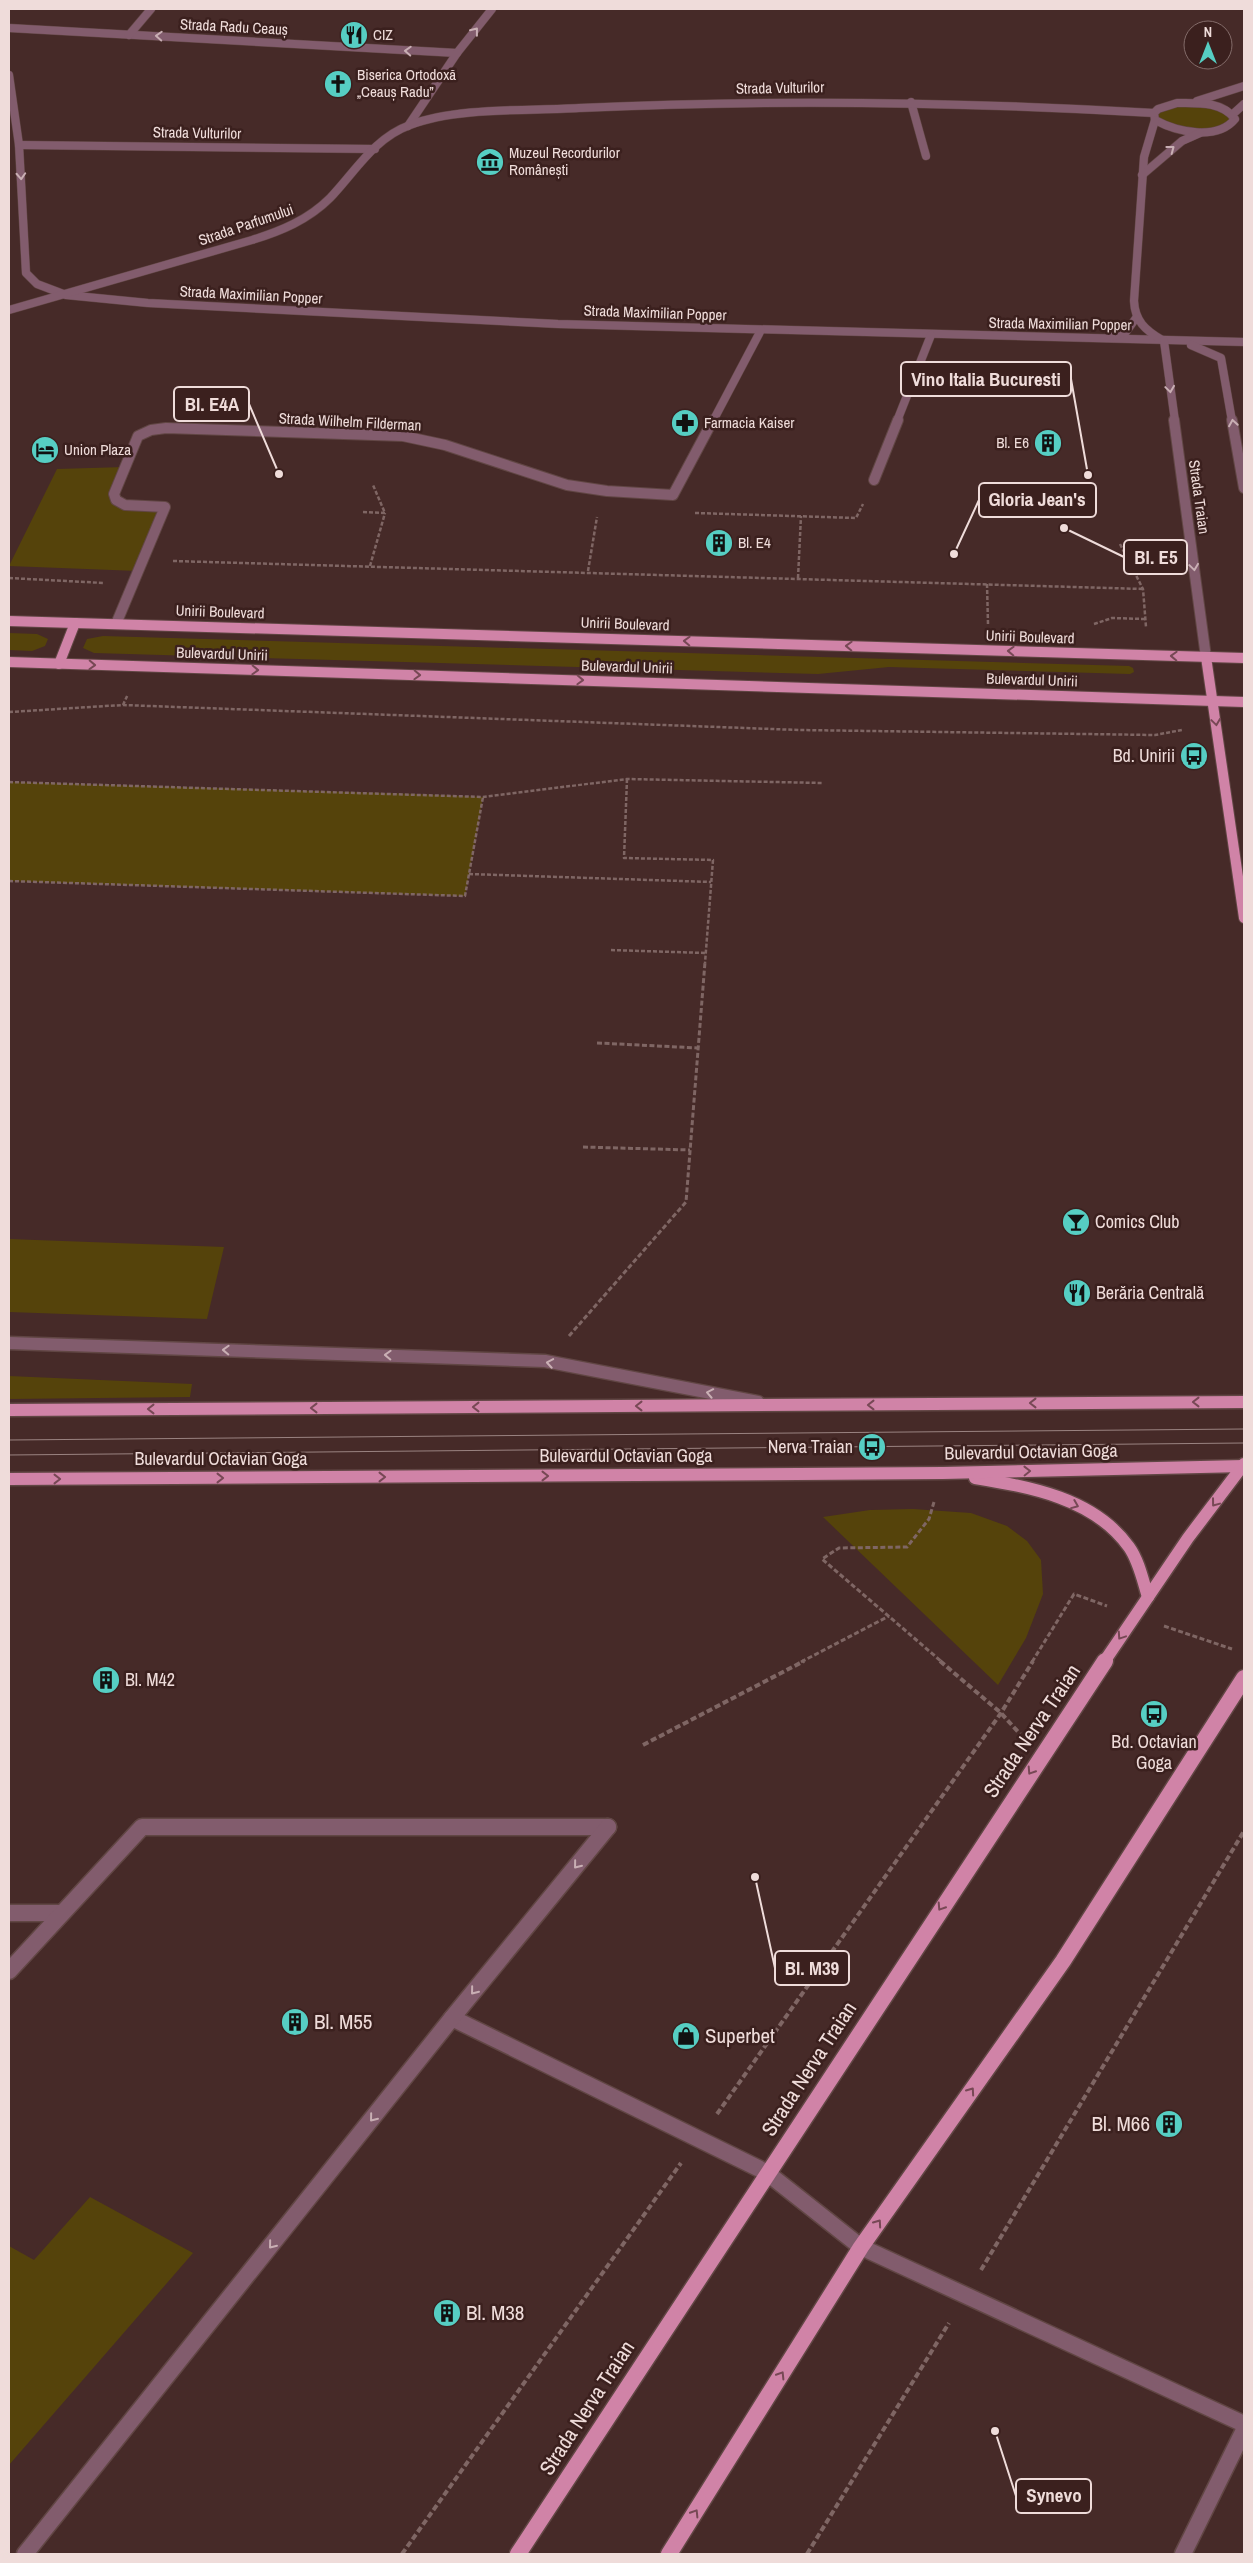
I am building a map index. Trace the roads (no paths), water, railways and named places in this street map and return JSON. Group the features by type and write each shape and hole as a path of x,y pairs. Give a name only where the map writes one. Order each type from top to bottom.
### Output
{"main road":[{"name":"Unirii Boulevard","path":"9,621 1206,657"},
{"path":"59,664 75,623"},
{"path":"1244,658 1206,657 1244,918"},
{"name":"Bulevardul Unirii","path":"9,662 1244,702"},
{"path":"9,1410 1244,1402"},
{"name":"Bulevardul Octavian Goga","path":"9,1479 943,1473 1244,1465"},
{"name":"Strada Nerva Traian","path":"518,2554 766,2172 1134,1616 1188,1538 1244,1465"},
{"path":"943,1473 1050,1494 1084,1508 1114,1528 1130,1549 1148,1597"},
{"path":"669,2554 861,2247 1063,1961 1244,1678"}],"street":[{"path":"129,35 151,9"},
{"name":"Strada Parfumului","path":"9,310 250,240 295,224 311,215 329,200 389,136 408,126 457,54 492,9"},
{"name":"Strada Radu Ceauș","path":"9,28 457,54"},
{"path":"9,75 12,107 19,145 26,273 37,284 66,295"},
{"path":"1190,103 1244,86"},
{"name":"Strada Vulturilor","path":"408,126 450,116 553,109 714,102 911,102 1154,116"},
{"path":"911,102 926,156"},
{"path":"1221,358 1202,348 1164,341 1144,329 1136,318 1134,285 1142,175 1146,144 1154,116 1166,105 1190,103 1216,106 1244,120"},
{"path":"1142,175 1182,141 1206,131 1227,127 1244,104"},
{"path":"1154,116 1170,128 1206,131"},
{"name":"Strada Vulturilor","path":"19,145 375,149"},
{"name":"Strada Maximilian Popper","path":"66,295 148,303 446,319 931,335 1244,342"},
{"path":"1103,339 1126,332 1136,318"},
{"name":"Strada Wilhelm Filderman","path":"116,624 165,507 125,505 116,500 114,494 138,436 151,430 166,428 403,436 448,445 568,486 608,491 673,495 761,330"},
{"path":"874,480 931,335"},
{"name":"Strada Traian","path":"1164,341 1206,657"},
{"path":"1244,347 1226,352 1221,358 1244,488"},
{"path":"9,1343 545,1362 775,1405"},
{"path":"9,1971 142,1828 608,1828 452,2018 25,2554"},
{"path":"9,1913 62,1913"},
{"path":"452,2018 766,2172 861,2247 1244,2424"},
{"path":"1183,2554 1244,2430"}],"tram line":[{"path":"9,1440 1244,1429"},
{"path":"9,1455 1244,1443"}],"place":[{"name":"CIZ","path":"354,35"},
{"name":"Biserica Ortodoxă „Ceauș Radu”","path":"338,84"},
{"name":"Muzeul Recordurilor Românești","path":"490,162"},
{"name":"Farmacia Kaiser","path":"685,423"},
{"name":"Bl. E6","path":"1048,443"},
{"name":"Union Plaza","path":"45,450"},
{"name":"Bl. E4A","path":"279,474"},
{"name":"Vino Italia Bucuresti","path":"1088,475"},
{"name":"Bl. E5","path":"1064,528"},
{"name":"Bl. E4","path":"719,543"},
{"name":"Gloria Jean's","path":"954,554"},
{"name":"Bd. Unirii","path":"1194,756"},
{"name":"Comics Club","path":"1076,1222"},
{"name":"Berăria Centrală","path":"1077,1293"},
{"name":"Nerva Traian","path":"872,1447"},
{"name":"Bl. M42","path":"106,1680"},
{"name":"Bd. Octavian Goga","path":"1154,1714"},
{"name":"Bl. M39","path":"755,1877"},
{"name":"Bl. M55","path":"295,2022"},
{"name":"Superbet","path":"686,2036"},
{"name":"Bl. M66","path":"1169,2124"},
{"name":"Bl. M38","path":"447,2313"},
{"name":"Synevo","path":"995,2431"}]}
